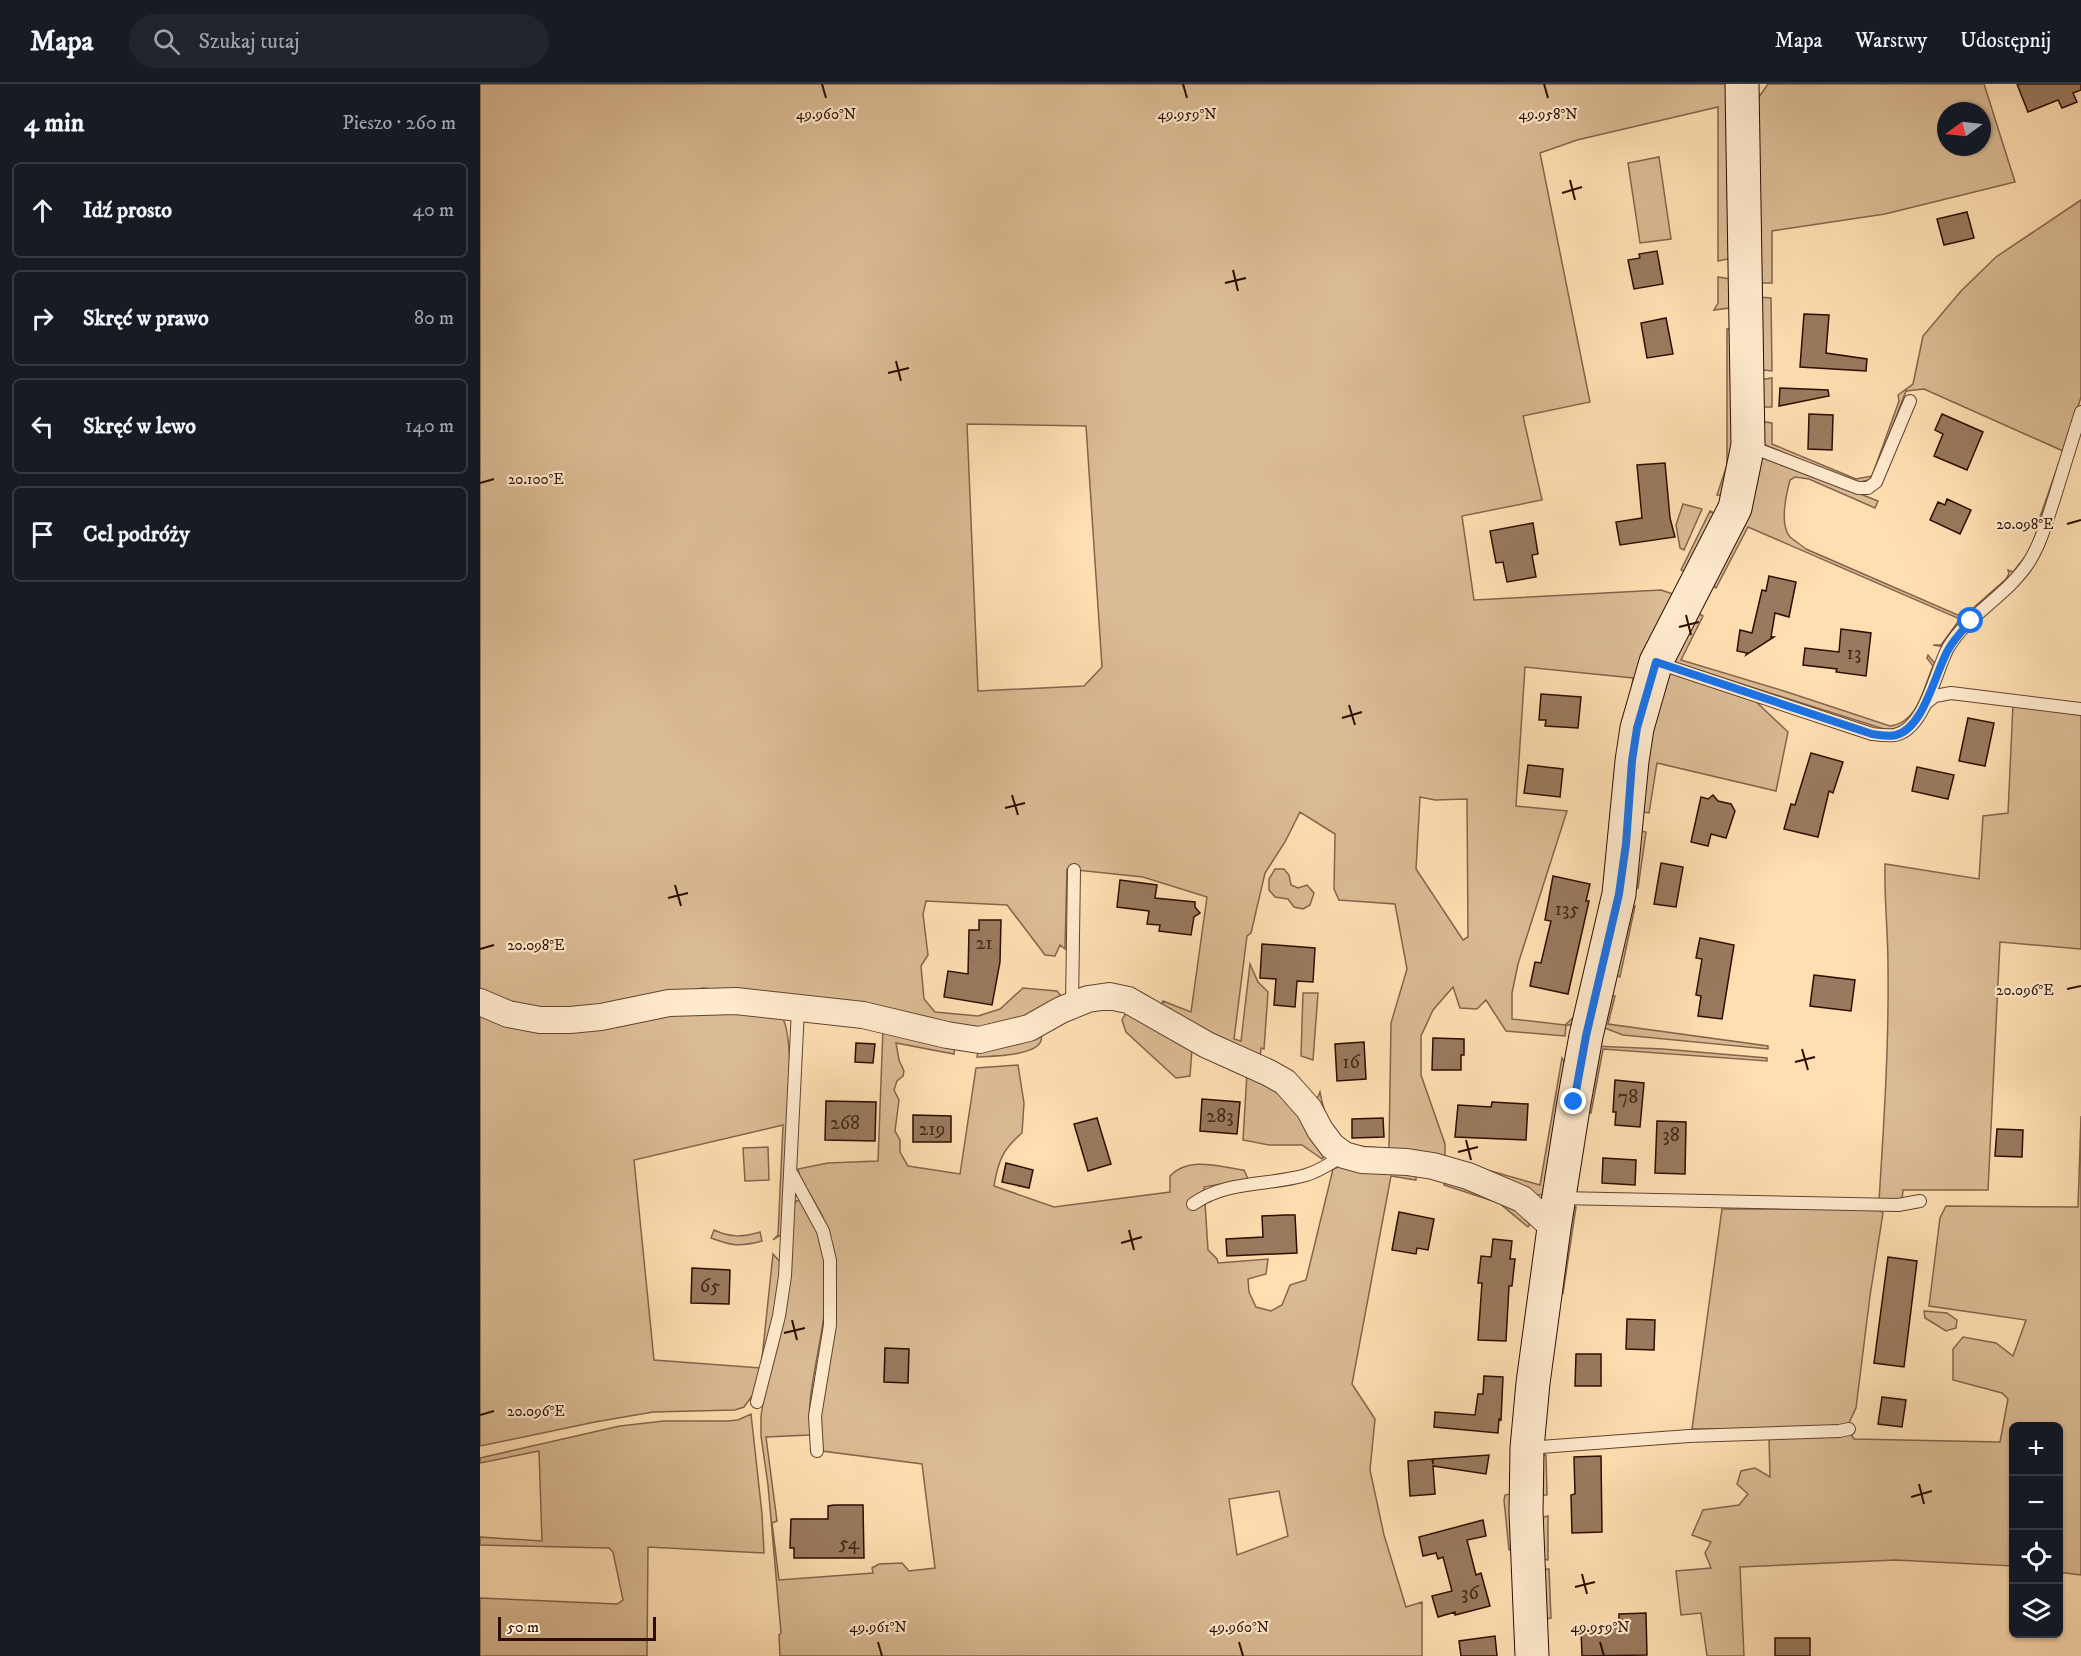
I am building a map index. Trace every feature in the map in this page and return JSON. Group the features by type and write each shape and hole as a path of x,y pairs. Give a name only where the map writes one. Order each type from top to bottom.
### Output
{"street":[{"path":"1532,1656 1526,1512 1527,1448 1533,1383 1556,1213 1586,1036 1619,894 1637,728 1656,662 1735,508 1748,445 1742,84"},
{"path":"480,1002 508,1014 540,1020 570,1020 601,1017 669,1003 736,1001 863,1015 947,1035 979,1040 1029,1028 1072,1005 1088,999 1109,996 1128,1000 1207,1045 1269,1073 1285,1083 1310,1109 1320,1130 1332,1146 1344,1155 1362,1160 1433,1166 1468,1176 1556,1213"}],"lane":[{"path":"1748,445 1858,488 1868,488 1876,482 1910,401"},
{"path":"1656,662 1872,734 1897,735 1908,729 1926,703 1948,648 1958,634 2016,579 2029,562 2050,511 2081,412"},
{"path":"1926,703 1935,696 1952,693 2081,710"},
{"path":"1072,1005 1074,870"},
{"path":"758,1402 779,1316 785,1276 798,1009"},
{"path":"1193,1204 1205,1195 1220,1189 1307,1175 1344,1155"},
{"path":"791,1173 820,1223 830,1260 830,1325 815,1416 817,1451"},
{"path":"1556,1213 1898,1205 1920,1201"},
{"path":"1527,1448 1689,1436 1849,1429"}],"shaded area":[{"path":"480,84 1730,84 1737,257 1718,261 1718,107 1577,140 1540,153 1590,402 1523,416 1542,500 1462,516 1474,600 1661,590 1679,596 1625,730 1633,678 1525,667 1516,806 1567,811 1518,964 1512,993 1512,1019 1565,1025 1576,1015 1581,1018 1566,1025 1565,1036 1506,1031 1486,1000 1477,1009 1460,1008 1453,987 1433,1010 1421,1036 1421,1075 1445,1144 1445,1158 1540,1185 1562,1058 1567,1066 1546,1194 1538,1195 1444,1162 1376,1155 1335,1139 1316,1102 1320,1092 1323,1107 1330,1122 1344,1140 1359,1146 1389,1149 1391,1023 1407,969 1395,904 1339,900 1334,889 1335,834 1300,812 1285,842 1265,873 1251,933 1247,936 1234,1039 1241,1041 1250,964 1258,982 1268,992 1264,1049 1261,1048 1260,1057 1256,1059 1161,1006 1163,1001 1191,1012 1207,897 1143,877 1067,869 1065,949 1060,945 1055,956 1045,955 1007,905 926,901 923,914 928,955 921,966 924,999 935,1012 978,1016 1000,1009 1023,988 1057,991 1061,996 1057,1004 982,1032 797,998 703,988 604,1008 517,1008 480,992","holes":["967,424 1086,426 1102,667 1084,686 978,691","1420,797 1435,800 1467,799 1468,937 1463,940 1416,869"]},
{"path":"1768,84 1984,84 1990,102 1937,102 1937,156 1991,156 1991,106 2015,182 1885,214 1772,231 1772,283 1754,283 1754,104"},
{"path":"1659,157 1671,239 1640,243 1628,163"},
{"path":"2081,200 2081,397 2036,540 2018,571 1945,647 1933,645 1941,645 1960,619 1748,527 1716,588 1707,583 1756,460 1763,456 1878,501 1875,508 1809,479 1795,477 1790,480 1784,509 1785,525 1790,537 1806,549 1960,616 1964,616 2006,579 2009,574 2008,570 2013,572 2028,553 2037,534 2040,517 2063,451 1924,389 1906,391 1872,479 1856,483 1763,444 1759,421 1772,423 1772,444 1856,479 1872,476 1899,401 1898,395 1913,384 1923,336 1961,291 1996,257"},
{"path":"1718,277 1737,280 1737,307 1714,310 1718,303"},
{"path":"1757,297 1771,298 1772,371 1759,367"},
{"path":"1737,328 1740,415 1729,495 1717,495 1727,465 1727,329"},
{"path":"1772,378 1772,407 1758,407 1760,380"},
{"path":"1683,504 1702,509 1684,550 1680,548 1676,525"},
{"path":"1710,511 1722,517 1692,575 1681,570"},
{"path":"1693,610 1703,616 1681,660 1890,726 1907,719 1918,704 1933,666 1927,658 1928,655 1936,665 1925,696 1914,715 1898,727 1887,730 1678,664 1671,659 1670,654"},
{"path":"1667,673 1674,673 1753,699 1788,732 1776,791 1657,763 1649,813 1637,811 1645,739"},
{"path":"2013,704 2081,714 2081,949 2000,942 1988,1190 1903,1190 1902,1200 1879,1201 1888,1025 1885,864 1979,879 1983,816 2008,813"},
{"path":"1635,830 1646,832 1638,888 1628,886"},
{"path":"1275,869 1284,869 1289,875 1291,885 1298,888 1307,885 1314,893 1310,905 1303,909 1294,907 1288,899 1275,897 1269,890 1269,879"},
{"path":"1625,906 1635,906 1620,977 1609,972"},
{"path":"1303,993 1318,993 1313,1060 1301,1056"},
{"path":"1604,996 1615,996 1608,1024 1768,1046 1768,1049 1623,1035 1597,1025"},
{"path":"704,1006 766,1010 781,1016 786,1029 790,1082 784,1227 782,1234 773,1240 778,1235 783,1125 634,1160 654,1360 761,1368 773,1254 781,1263 774,1318 755,1392 744,1407 735,1410 653,1412 480,1446 480,1012 536,1029 575,1030 664,1010"},
{"path":"1127,1011 1192,1048 1190,1076 1176,1078 1126,1032 1122,1020"},
{"path":"883,1028 955,1046 954,1054 896,1043 904,1071 894,1090 899,1100 895,1131 900,1140 900,1152 908,1166 960,1174 976,1068 1018,1065 1024,1103 1022,1133 1002,1156 994,1186 1054,1207 1170,1192 1170,1176 1186,1166 1205,1164 1244,1170 1248,1179 1204,1187 1208,1250 1218,1263 1268,1259 1266,1274 1248,1279 1249,1292 1256,1307 1271,1311 1282,1305 1290,1285 1306,1280 1333,1169 1345,1165 1416,1175 1416,1180 1391,1176 1352,1384 1375,1419 1370,1470 1384,1535 1406,1607 1422,1602 1422,1656 780,1656 779,1635 781,1633 768,1485 761,1436 761,1416 796,1201 802,1200 818,1233 824,1254 826,1296 810,1403 810,1435 766,1437 777,1521 772,1523 779,1580 873,1573 872,1568 879,1564 902,1563 909,1571 935,1568 922,1464 822,1451 821,1407 829,1233 821,1213 800,1178 798,1169 828,1163 878,1161","holes":["1279,1491 1288,1536 1237,1555 1229,1499"]},
{"path":"1041,1032 1041,1041 1030,1050 977,1057 978,1051"},
{"path":"1593,1046 1663,1049 1767,1058 1767,1061 1603,1049 1591,1113 1587,1111"},
{"path":"1247,1073 1277,1084 1328,1149 1322,1159 1302,1145 1269,1145 1243,1140"},
{"path":"2081,1116 2081,1575 2063,1573 2063,1422 2009,1422 2009,1566 1895,1560 1740,1567 1744,1656 1707,1656 1701,1613 1681,1615 1676,1571 1711,1568 1705,1553 1711,1542 1692,1535 1703,1510 1739,1505 1748,1494 1737,1484 1741,1471 1755,1468 1770,1477 1769,1438 1851,1434 1854,1439 2000,1442 2008,1399 2002,1393 1953,1380 1953,1349 1963,1337 1996,1343 2013,1356 2026,1320 1929,1306 1940,1218 1946,1206 2078,1207"},
{"path":"768,1147 769,1180 745,1181 743,1148"},
{"path":"1446,1176 1533,1219 1528,1227 1499,1203 1444,1185"},
{"path":"1570,1207 1576,1207 1563,1293 1556,1287"},
{"path":"1722,1209 1878,1209 1883,1213 1856,1408 1848,1425 1839,1428 1692,1429"},
{"path":"714,1230 737,1236 760,1232 762,1241 742,1245 731,1244 711,1238"},
{"path":"1924,1311 1947,1313 1957,1320 1956,1328 1946,1331 1925,1318"},
{"path":"751,1414 764,1553 648,1547 647,1656 480,1656 480,1598 617,1604 623,1600 613,1552 609,1548 480,1545 480,1537 542,1541 539,1451 480,1463 480,1458 620,1426 664,1421 728,1421 738,1420"},
{"path":"1536,1455 1546,1455 1547,1495 1543,1495 1543,1482"},
{"path":"1513,1493 1516,1549 1509,1550 1504,1500 1505,1495"},
{"path":"1548,1516 1548,1560 1541,1559 1536,1519"},
{"path":"1549,1569 1551,1618 1539,1620 1543,1570"}],"building":[{"path":"2017,84 2081,84 2081,90 2073,93 2077,102 2062,108 2058,100 2028,112"},
{"path":"1967,212 1974,238 1944,245 1937,219"},
{"path":"1657,251 1663,284 1634,289 1628,260 1640,258 1639,254"},
{"path":"1804,314 1829,315 1826,353 1867,359 1866,371 1800,367"},
{"path":"1666,318 1673,354 1647,358 1641,323"},
{"path":"1780,388 1828,390 1829,396 1779,406"},
{"path":"1809,414 1833,415 1832,450 1808,449"},
{"path":"1942,414 1983,432 1967,470 1934,456 1943,434 1935,430"},
{"path":"1665,463 1670,518 1675,537 1620,545 1616,522 1642,518 1637,465"},
{"path":"1947,499 1971,510 1960,534 1930,520 1938,502 1945,505"},
{"path":"1533,523 1538,554 1532,555 1536,577 1507,582 1503,562 1496,563 1490,531"},
{"path":"1769,576 1796,582 1789,617 1775,613 1771,637 1774,637 1746,655 1747,653 1737,651 1740,630 1752,633 1762,590 1766,591"},
{"path":"1841,629 1871,633 1866,676 1836,672 1837,669 1803,665 1805,648 1839,652"},
{"path":"1541,694 1581,697 1578,728 1545,726 1546,720 1539,720"},
{"path":"1968,718 1994,723 1985,766 1959,761"},
{"path":"1811,753 1843,762 1833,793 1829,791 1818,837 1784,829 1791,804 1795,805"},
{"path":"1528,765 1563,769 1560,797 1524,793"},
{"path":"1917,767 1954,775 1948,799 1912,791"},
{"path":"1713,795 1718,801 1731,804 1735,811 1726,838 1711,834 1708,846 1691,842 1701,797 1708,799"},
{"path":"1661,863 1683,867 1676,907 1654,904"},
{"path":"1553,876 1590,884 1586,901 1589,901 1568,994 1530,986 1535,962 1541,963 1551,921 1545,920"},
{"path":"1120,880 1157,885 1155,898 1195,902 1195,907 1200,913 1194,917 1191,935 1159,931 1160,925 1147,924 1149,911 1117,907"},
{"path":"979,920 1001,920 1000,962 992,1005 944,997 948,971 968,974 969,930 979,930"},
{"path":"1700,938 1734,945 1722,1019 1698,1016 1701,996 1696,995 1702,959 1696,958"},
{"path":"1262,944 1315,948 1313,982 1297,981 1295,1007 1274,1005 1276,979 1260,978"},
{"path":"1814,975 1855,980 1851,1011 1810,1006"},
{"path":"1433,1038 1464,1039 1461,1070 1432,1070"},
{"path":"1364,1042 1366,1079 1337,1081 1335,1044"},
{"path":"856,1043 875,1044 873,1063 855,1062"},
{"path":"1615,1080 1644,1083 1640,1127 1615,1125 1616,1112 1613,1112"},
{"path":"1202,1099 1240,1102 1237,1134 1200,1131"},
{"path":"826,1101 876,1102 875,1141 825,1140"},
{"path":"1492,1102 1528,1104 1526,1140 1455,1137 1458,1105 1491,1107"},
{"path":"913,1115 951,1116 951,1142 913,1142"},
{"path":"1097,1118 1111,1164 1088,1171 1074,1124"},
{"path":"1383,1118 1384,1137 1352,1138 1352,1119"},
{"path":"1657,1121 1686,1122 1685,1174 1655,1173"},
{"path":"1997,1129 2023,1130 2022,1157 1995,1156"},
{"path":"1603,1158 1636,1160 1635,1185 1602,1183"},
{"path":"1006,1163 1033,1170 1029,1188 1002,1182"},
{"path":"1399,1212 1434,1219 1428,1250 1417,1248 1416,1254 1392,1250"},
{"path":"1295,1215 1297,1253 1227,1256 1226,1239 1263,1237 1262,1216"},
{"path":"1493,1239 1512,1241 1510,1259 1515,1259 1512,1286 1509,1286 1506,1341 1478,1340 1482,1283 1478,1283 1481,1256 1491,1257"},
{"path":"1888,1257 1917,1261 1904,1367 1874,1363"},
{"path":"692,1268 730,1270 729,1304 691,1303"},
{"path":"1627,1319 1655,1320 1654,1350 1626,1349"},
{"path":"885,1348 909,1349 908,1383 884,1382"},
{"path":"1576,1354 1601,1354 1601,1386 1575,1386"},
{"path":"1484,1376 1503,1377 1501,1420 1499,1419 1498,1433 1434,1427 1435,1412 1475,1415 1478,1394 1483,1394"},
{"path":"1882,1397 1906,1400 1902,1427 1878,1424"},
{"path":"1489,1455 1486,1474 1433,1466 1435,1494 1410,1496 1408,1461 1432,1459 1433,1464 1433,1459"},
{"path":"1601,1456 1602,1532 1572,1533 1571,1495 1575,1494 1574,1457"},
{"path":"863,1505 864,1558 794,1558 794,1548 790,1548 791,1519 828,1519 828,1506"},
{"path":"1483,1520 1486,1536 1467,1540 1476,1575 1481,1573 1490,1606 1438,1617 1432,1596 1452,1591 1443,1557 1438,1559 1436,1553 1423,1556 1419,1537"},
{"path":"1646,1613 1647,1655 1582,1656 1581,1628 1619,1627 1619,1614"},
{"path":"1495,1636 1497,1656 1461,1656 1459,1641"},
{"path":"1775,1638 1810,1638 1810,1656 1775,1656"}],"route":[{"path":"1574,1102 1586,1036 1619,894 1637,728 1656,662 1872,734 1897,735 1908,729 1916,720 1926,703 1948,648 1971,621"}]}
